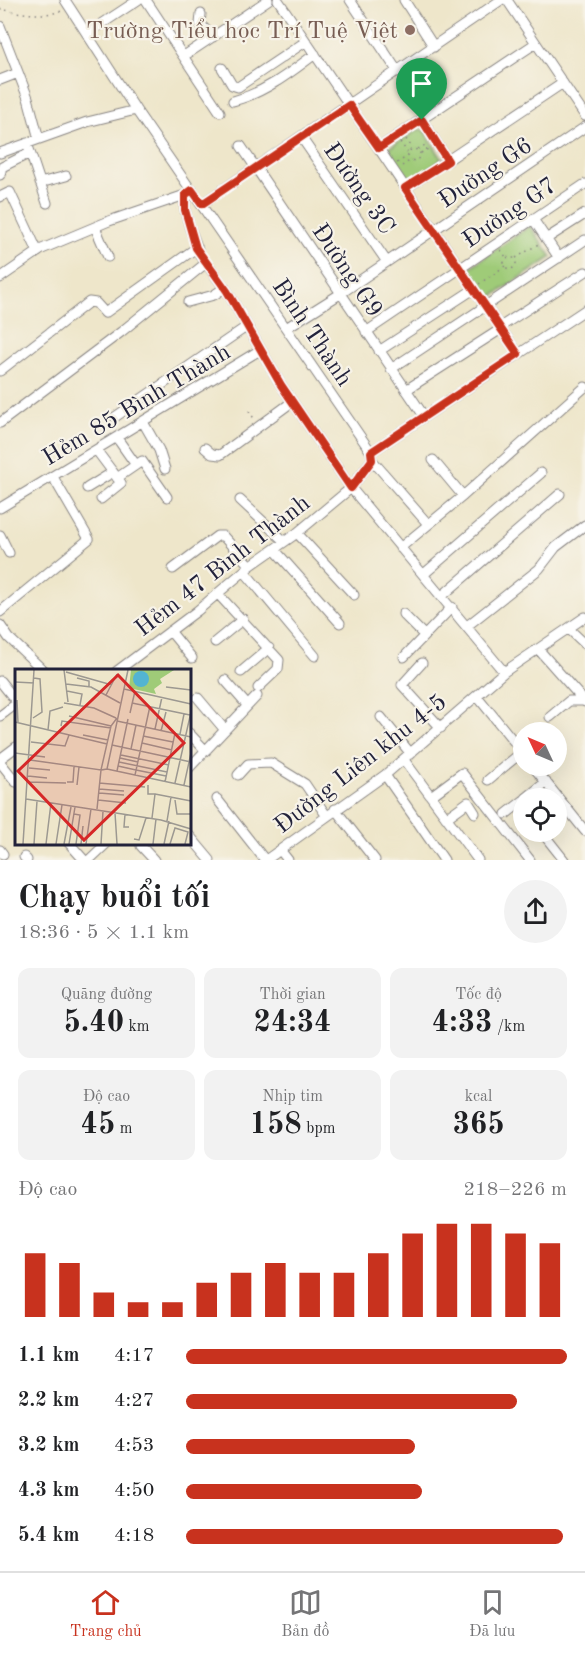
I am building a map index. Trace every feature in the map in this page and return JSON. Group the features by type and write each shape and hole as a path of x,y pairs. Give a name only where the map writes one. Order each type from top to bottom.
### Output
{"street":[{"name":"Bình Thành","path":"65,0 189,192 202,204 371,456 428,524"},
{"path":"88,33 138,0"},
{"path":"146,0 220,112"},
{"path":"184,56 268,0"},
{"path":"278,0 518,354"},
{"path":"350,0 398,72"},
{"path":"404,0 434,47"},
{"path":"202,204 501,0"},
{"path":"507,0 585,116"},
{"path":"201,14 200,24 213,37"},
{"path":"0,26 28,98 39,139"},
{"path":"222,68 232,85 238,87 305,42"},
{"path":"379,148 536,43"},
{"path":"233,101 248,97 263,89 315,54"},
{"path":"0,80 18,73"},
{"path":"405,188 563,83"},
{"path":"0,153 87,122 136,110"},
{"path":"422,120 448,161"},
{"name":"Đường G6","path":"286,328 340,294 585,127"},
{"name":"Đường 3C","path":"301,137 387,262"},
{"path":"27,143 48,203"},
{"name":"Đường G9","path":"241,146 424,416"},
{"path":"0,175 2,167 30,153"},
{"path":"40,183 66,176"},
{"name":"Đường G7","path":"366,332 585,184"},
{"path":"0,197 10,192 38,252"},
{"path":"0,278 38,252 95,227 189,192"},
{"path":"189,192 185,210 196,248 224,288 292,402 351,488 504,672"},
{"path":"546,239 585,214"},
{"path":"534,219 559,258"},
{"path":"95,227 108,257"},
{"path":"392,369 585,240"},
{"path":"0,371 89,302 96,303 105,313 196,248"},
{"path":"0,423 122,332 206,263"},
{"path":"406,390 585,272"},
{"path":"188,303 214,295 224,288"},
{"path":"379,351 473,288"},
{"path":"351,488 371,456 424,416 585,310"},
{"path":"114,417 246,327"},
{"name":"Hẻm 85 Bình Thành","path":"0,508 260,351"},
{"path":"400,548 585,387"},
{"path":"205,448 212,454 220,455 292,402"},
{"path":"144,422 159,450 165,469"},
{"path":"117,438 136,465"},
{"path":"97,451 121,483 101,499"},
{"path":"433,460 462,496"},
{"path":"87,488 142,461 167,497"},
{"path":"424,574 541,473"},
{"path":"0,612 89,539 52,477"},
{"name":"Hẻm 47 Bình Thành","path":"120,669 218,594 247,568 297,533 351,488"},
{"path":"442,596 560,494"},
{"path":"240,500 284,541"},
{"path":"467,626 539,569 556,547 584,527"},
{"path":"297,533 354,595"},
{"path":"0,535 9,553"},
{"path":"172,569 217,536 223,536 315,656"},
{"path":"274,549 340,623"},
{"path":"190,767 278,669 279,660 218,594"},
{"path":"404,657 452,607"},
{"path":"403,614 424,635"},
{"name":"Đường Liên khu 4-5","path":"265,860 385,775 504,672 585,617"},
{"path":"215,642 243,619"},
{"path":"0,625 9,638 42,669"},
{"path":"569,629 585,644"},
{"path":"170,631 192,658"},
{"path":"242,672 269,648"},
{"path":"539,650 585,702"},
{"path":"422,663 402,685 441,728"},
{"path":"225,680 247,705"},
{"path":"0,681 15,702"},
{"path":"477,696 513,741"},
{"path":"198,698 225,730"},
{"path":"550,717 569,701 585,702"},
{"path":"0,716 15,704"},
{"path":"381,717 430,796 478,860"},
{"path":"190,734 206,751"},
{"path":"15,748 0,760 15,781"},
{"path":"488,780 513,761"},
{"path":"238,775 248,764 271,763 305,784 326,815"},
{"path":"0,780 9,773"},
{"path":"430,796 462,773 530,860"},
{"path":"385,775 444,860"},
{"path":"541,776 585,831"},
{"path":"539,788 546,782"},
{"path":"218,799 265,860"},
{"path":"446,818 468,802 475,813"},
{"path":"335,809 375,860"},
{"path":"506,814 513,809"},
{"path":"190,836 210,860"},
{"path":"550,842 564,860"},
{"path":"70,845 78,858"},
{"path":"89,860 105,845"},
{"path":"141,846 154,860"},
{"path":"280,850 288,860"}],"path":[{"path":"0,9 22,14 34,12 52,14 71,9"},
{"path":"399,135 413,149 418,150 435,141"},
{"path":"399,135 411,160"},
{"path":"392,169 411,160 418,160 420,153 435,141"},
{"path":"392,169 413,149"},
{"path":"515,259 546,239"},
{"path":"505,266 506,257 515,259"},
{"path":"505,266 514,268 515,259"},
{"path":"473,288 505,266"},
{"path":"249,411 260,425"}],"green space":[{"path":"419,129 424,130 441,157 441,161 411,181 405,180 388,155 390,147"},
{"path":"530,226 552,257 487,300 466,270"}],"place":[{"name":"Trường Tiểu học Trí Tuệ Việt","path":"410,30"}],"route":[{"path":"349,105 379,148 422,120 448,161 405,188 518,354 371,452 372,460 351,488 281,385 227,291 196,248 185,210 185,195 192,190 202,204 349,105"}]}
